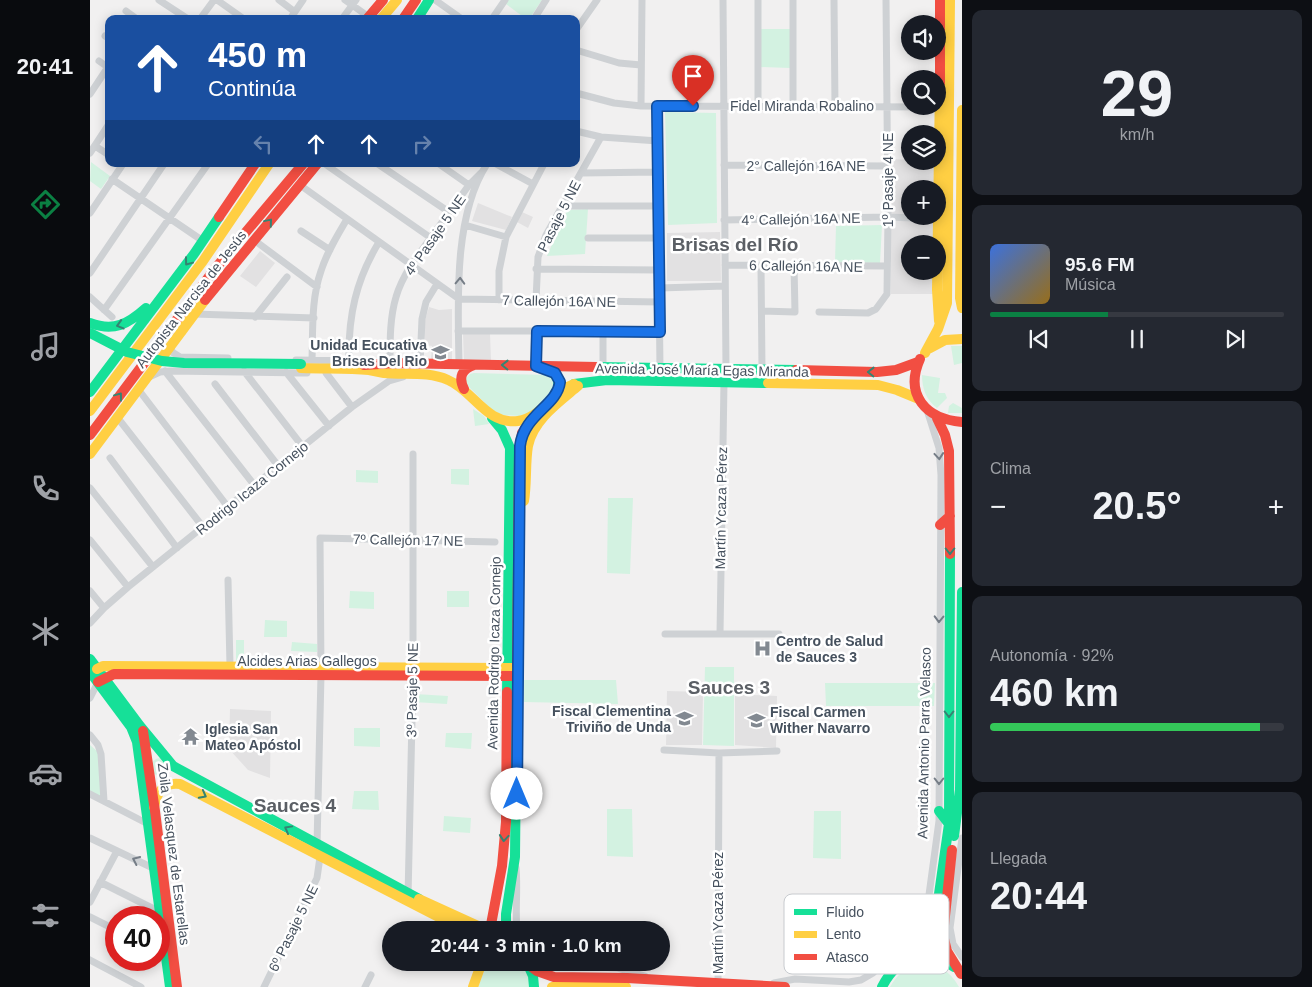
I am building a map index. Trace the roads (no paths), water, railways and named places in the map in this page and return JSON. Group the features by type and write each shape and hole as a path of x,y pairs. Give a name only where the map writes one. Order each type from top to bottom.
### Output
{"main road":[{"path":"370,15 383,0"},
{"path":"384,15 397,0"},
{"path":"406,15 416,0"},
{"path":"420,15 429,0"},
{"path":"940,0 945,64 947,303 936,336 918,362 914,383 919,399 937,418 951,422 962,422"},
{"path":"944,70 950,0"},
{"path":"962,110 960,298 962,308"},
{"path":"938,180 939,115"},
{"name":"Autopista Narcisa de Jesús","path":"90,392 203,241 253,167"},
{"path":"283,187 289,174 295,167"},
{"name":"Autopista Narcisa de Jesús","path":"90,436 195,296 300,167"},
{"name":"Autopista Narcisa de Jesús","path":"90,454 194,314 315,167"},
{"name":"Autopista Narcisa de Jesús","path":"90,411 203,261 266,168"},
{"path":"936,336 939,317 937,290 938,225"},
{"path":"90,323 99,327 109,328 125,325 135,319 171,284"},
{"path":"182,331 195,296"},
{"path":"90,333 126,352 162,361 301,366"},
{"path":"90,337 126,356 164,365 301,366"},
{"path":"925,353 932,346 942,341 953,338 962,339"},
{"name":"Avenida José María Egas Miranda","path":"301,366 368,365 392,362 877,372 896,370 918,362"},
{"path":"464,390 460,381 460,375 466,368 475,365"},
{"name":"Avenida José María Egas Miranda","path":"301,366 426,374 450,381 464,390 488,413 502,420 513,421 528,420 566,388 581,383 607,380 878,385 919,399"},
{"path":"538,366 558,376 560,385 555,396"},
{"path":"520,522 526,492 530,437 541,421 581,383"},
{"name":"Avenida Rodrigo Icaza Cornejo","path":"488,413 502,430 510,448 515,857 506,921"},
{"name":"Avenida Rodrigo Icaza Cornejo","path":"491,921 502,866 506,822 520,522 519,454 525,428 537,413"},
{"name":"Avenida Antonio Parra Velasco","path":"937,418 948,443 950,516 949,824 939,894"},
{"path":"940,525 950,516"},
{"path":"949,901 960,840 962,592"},
{"path":"90,659 94,670 101,680 173,766 317,845 448,921"},
{"name":"Alcides Arias Gallegos","path":"94,670 103,666 230,666 321,671"},
{"name":"Alcides Arias Gallegos","path":"101,680 114,674 321,671 513,672"},
{"name":"Zoila Velasquez de Estarellas","path":"101,680 131,727 139,748 153,825 177,987"},
{"name":"Zoila Velasquez de Estarellas","path":"140,726 144,734 154,807 155,868 159,906"},
{"path":"165,757 159,754 152,756 148,769 154,777 167,784 186,786 320,857 408,898 466,921"},
{"path":"154,807 156,796 171,777 173,766"},
{"path":"939,811 949,824"},
{"path":"949,954 962,974"},
{"path":"949,963 962,974"},
{"name":"Zoila Velasquez de Estarellas","path":"166,971 170,987"},
{"path":"473,987 480,971"},
{"path":"530,971 534,987"},
{"path":"538,971 554,978 658,980 786,987"},
{"name":"Avenida Antonio Parra Velasco","path":"880,986 889,974"},
{"path":"552,987 560,985 626,987"}],"street":[{"path":"159,0 182,15"},
{"path":"203,15 216,0 238,15"},
{"path":"279,0 295,12"},
{"path":"293,15 303,0"},
{"path":"344,0 354,3 365,15"},
{"path":"435,0 456,15"},
{"path":"495,15 505,0"},
{"path":"537,15 546,0"},
{"path":"580,24 597,0"},
{"path":"641,106 642,0"},
{"path":"723,0 726,370"},
{"path":"758,0 758,106"},
{"path":"793,0 793,106"},
{"path":"834,0 835,106"},
{"name":"1º Pasaje 4 NE","path":"819,312 868,313 876,309 884,300 887,291 886,0"},
{"path":"345,15 354,3"},
{"path":"126,11 132,15"},
{"path":"580,51 619,63 641,64"},
{"path":"99,61 105,65"},
{"path":"90,94 105,72"},
{"name":"Fidel Miranda Robalino","path":"580,95 614,104 641,106 901,107"},
{"path":"657,106 660,368"},
{"path":"90,153 105,130"},
{"path":"580,132 601,137 658,141"},
{"name":"Pasaje 5 NE","path":"536,300 536,268 538,256 546,235 601,137"},
{"path":"94,146 105,153"},
{"name":"2° Callejón 16A NE","path":"724,165 888,166"},
{"path":"90,213 121,167"},
{"path":"90,273 162,167"},
{"path":"104,310 206,167"},
{"path":"330,167 431,238"},
{"path":"382,167 449,212"},
{"path":"443,167 469,185"},
{"path":"459,364 458,331 461,246 468,209 481,172 485,167"},
{"path":"502,167 533,184"},
{"path":"500,300 499,271 506,237 542,167"},
{"name":"4º Pasaje 5 NE","path":"392,362 391,324 396,296 411,265 469,185 481,172"},
{"path":"581,173 658,172"},
{"path":"112,179 203,241"},
{"path":"300,185 459,299"},
{"path":"562,206 658,206"},
{"name":"4° Callejón 16A NE","path":"724,220 901,218"},
{"path":"312,360 317,286 330,250 347,219"},
{"path":"465,225 506,237"},
{"path":"301,231 330,250"},
{"path":"588,238 659,238"},
{"path":"254,240 317,286"},
{"path":"349,361 352,312 358,284 367,262 380,242"},
{"name":"6 Callejón 16A NE","path":"725,265 887,266"},
{"path":"761,266 762,370"},
{"path":"762,311 795,312 794,266"},
{"path":"536,268 659,270"},
{"path":"255,318 287,277"},
{"path":"420,364 422,319 426,302 437,284"},
{"path":"659,288 725,286"},
{"path":"90,297 112,316"},
{"name":"7 Callejón 16A NE","path":"459,299 660,302"},
{"path":"194,314 255,318 314,318"},
{"path":"458,331 660,332"},
{"path":"537,331 538,366"},
{"path":"603,331 603,367"},
{"path":"172,345 172,352 180,357 392,362"},
{"path":"145,380 154,374 165,371 382,372"},
{"path":"165,371 255,486"},
{"path":"244,371 303,447"},
{"path":"286,372 329,426"},
{"path":"326,373 352,408"},
{"name":"Rodrigo Icaza Cornejo","path":"90,623 128,587 378,388 395,378 426,374"},
{"name":"Martín Ycaza Pérez","path":"720,634 724,382"},
{"path":"215,384 279,467"},
{"path":"138,389 228,507"},
{"name":"Avenida Antonio Parra Velasco","path":"927,409 939,448 941,475 939,821 930,894"},
{"path":"117,418 203,527"},
{"name":"3º Pasaje 5 NE","path":"408,898 413,671 413,454"},
{"path":"110,458 177,548"},
{"path":"90,488 153,568"},
{"name":"7º Callejón 17 NE","path":"320,538 495,542"},
{"name":"6º Pasaje 5 NE","path":"264,987 317,878 320,857 317,845 321,671 320,538"},
{"path":"90,540 128,587"},
{"path":"228,580 230,666"},
{"path":"90,591 104,608"},
{"path":"665,634 779,634"},
{"path":"90,698 101,680"},
{"path":"90,735 98,745 101,754 104,802"},
{"path":"664,750 719,753 777,752"},
{"name":"Martín Ycaza Pérez","path":"718,984 719,753"},
{"path":"90,794 153,825"},
{"path":"90,838 155,868"},
{"path":"960,840 950,928 953,944 962,957"},
{"path":"90,902 117,851"},
{"path":"515,857 518,883 517,921"},
{"path":"100,882 148,906"},
{"path":"90,917 105,924"},
{"path":"90,960 141,987"},
{"path":"627,971 658,980"},
{"name":"Avenida Antonio Parra Velasco","path":"762,985 794,980 849,982 861,980 871,974"},
{"path":"365,987 371,975"}],"place":[{"name":"Unidad Ecucativa Brisas Del Rio","path":"441,353"},
{"name":"Centro de Salud de Sauces 3","path":"762,649"},
{"name":"Fiscal Clementina Triviño de Unda","path":"685,719"},
{"name":"Fiscal Carmen Wither Navarro","path":"756,720"},
{"name":"Iglesia San Mateo Apóstol","path":"191,737"}],"district":[{"name":"Brisas del Río","path":"735,244"},
{"name":"Sauces 3","path":"729,687"},
{"name":"Sauces 4","path":"295,805"}]}
